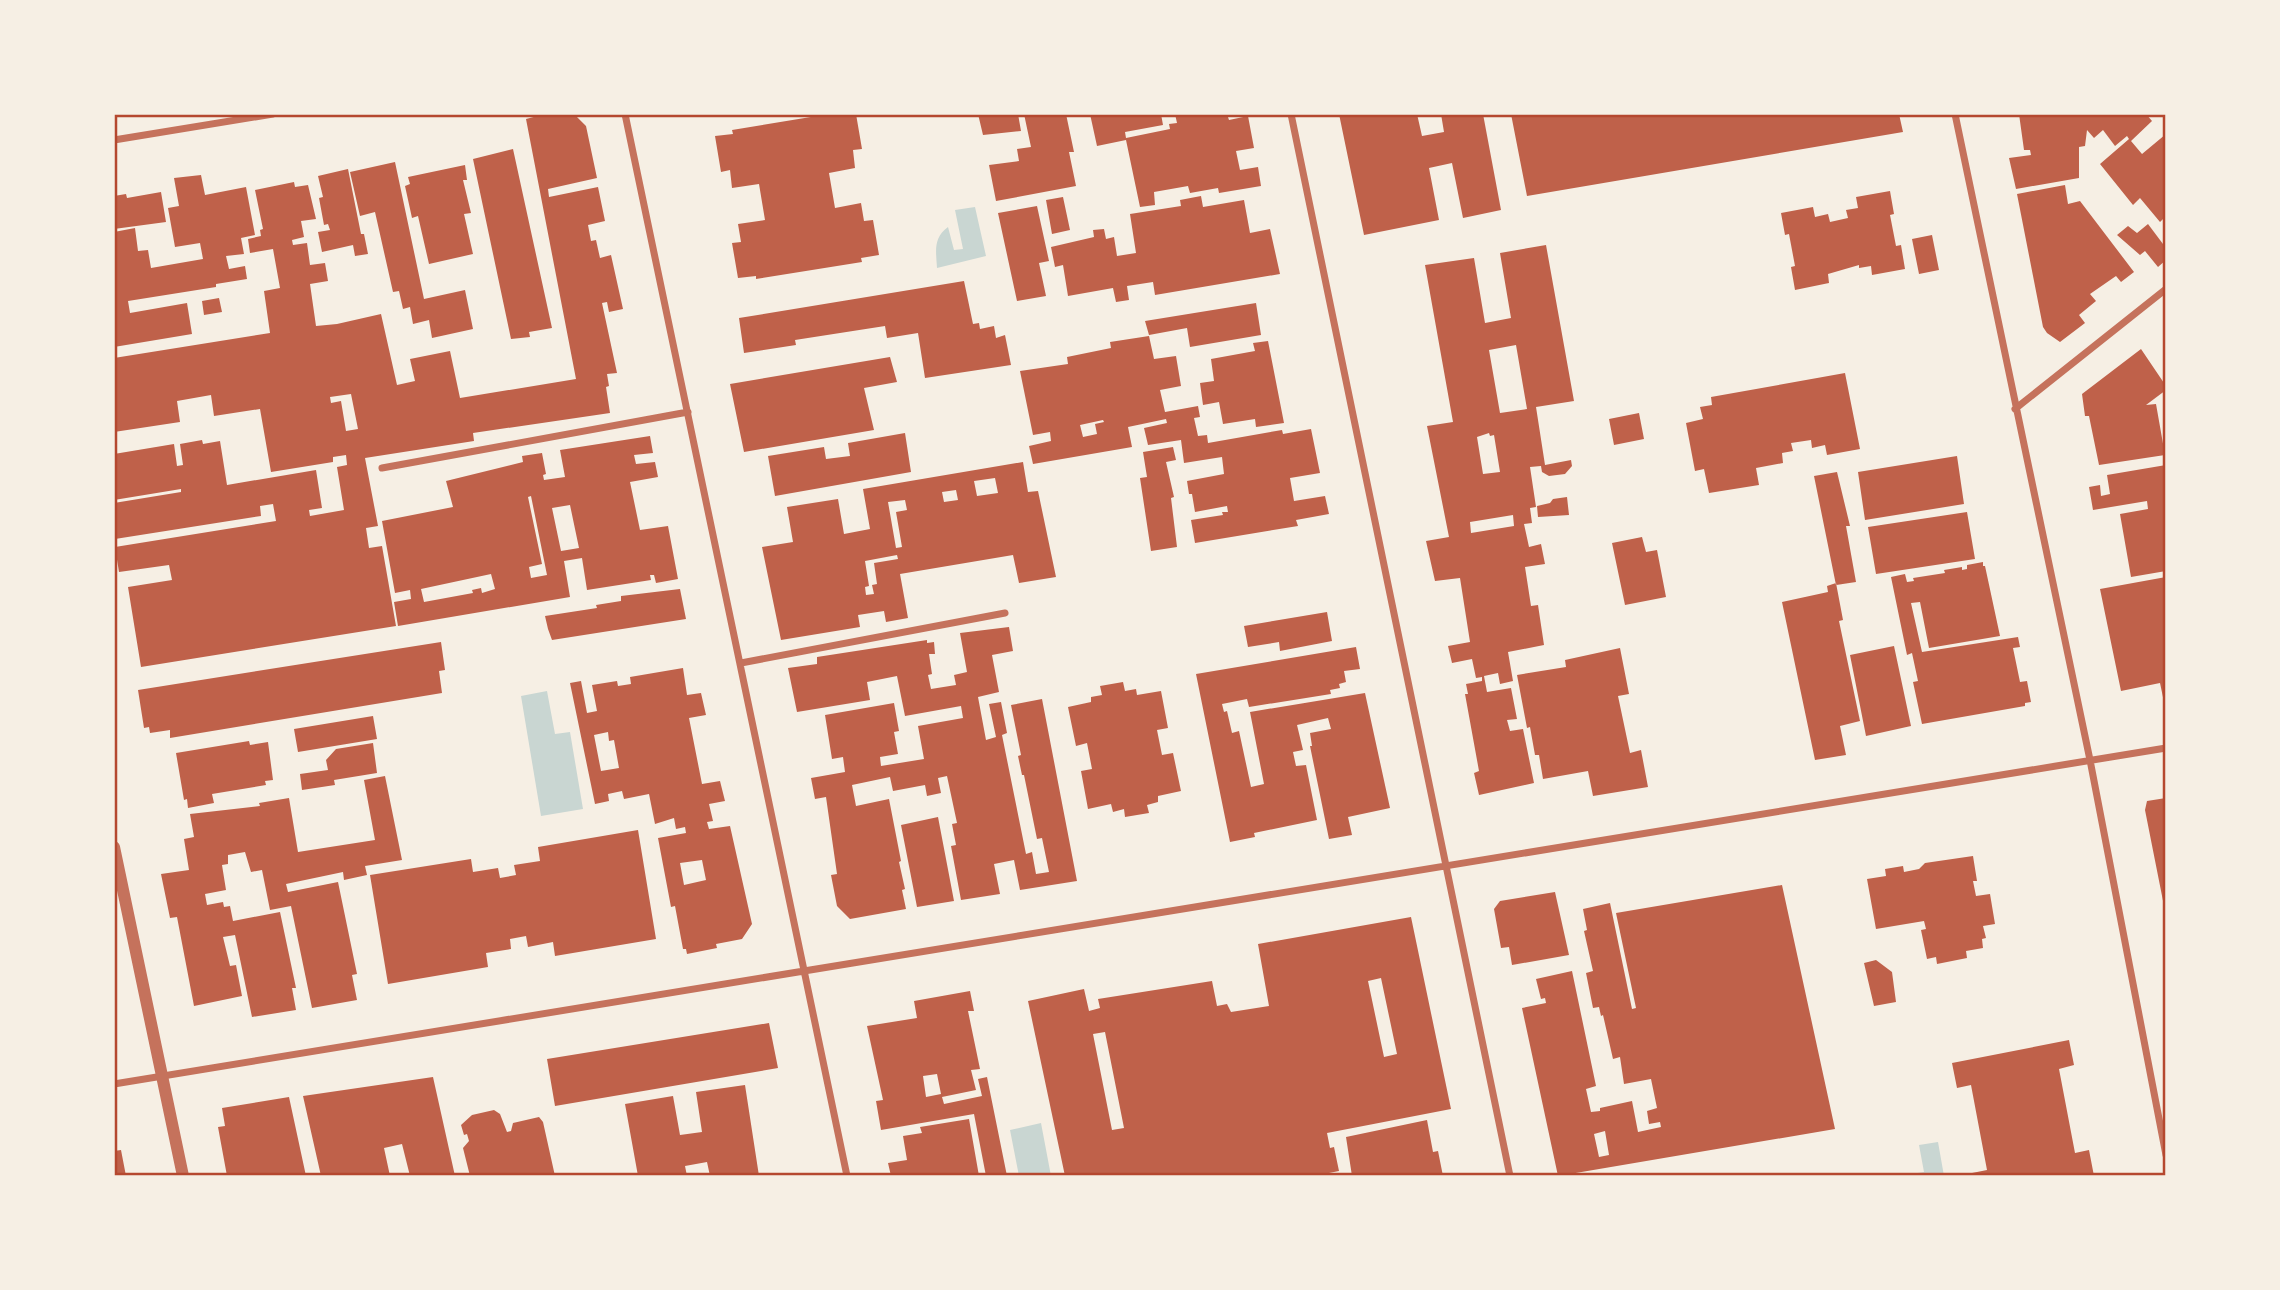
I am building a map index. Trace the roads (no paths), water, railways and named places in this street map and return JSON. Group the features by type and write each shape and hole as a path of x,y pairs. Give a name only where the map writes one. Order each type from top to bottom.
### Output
{"street":[{"path":"114,140 273,114"},
{"path":"625,114 806,969 847,1176"},
{"path":"1291,114 1510,1176"},
{"path":"1955,114 2090,760 2166,1156"},
{"path":"2015,409 2166,289"},
{"path":"382,468 688,412"},
{"path":"741,663 1005,613"},
{"path":"114,1084 2166,748"},
{"path":"114,847 183,1176"}]}
